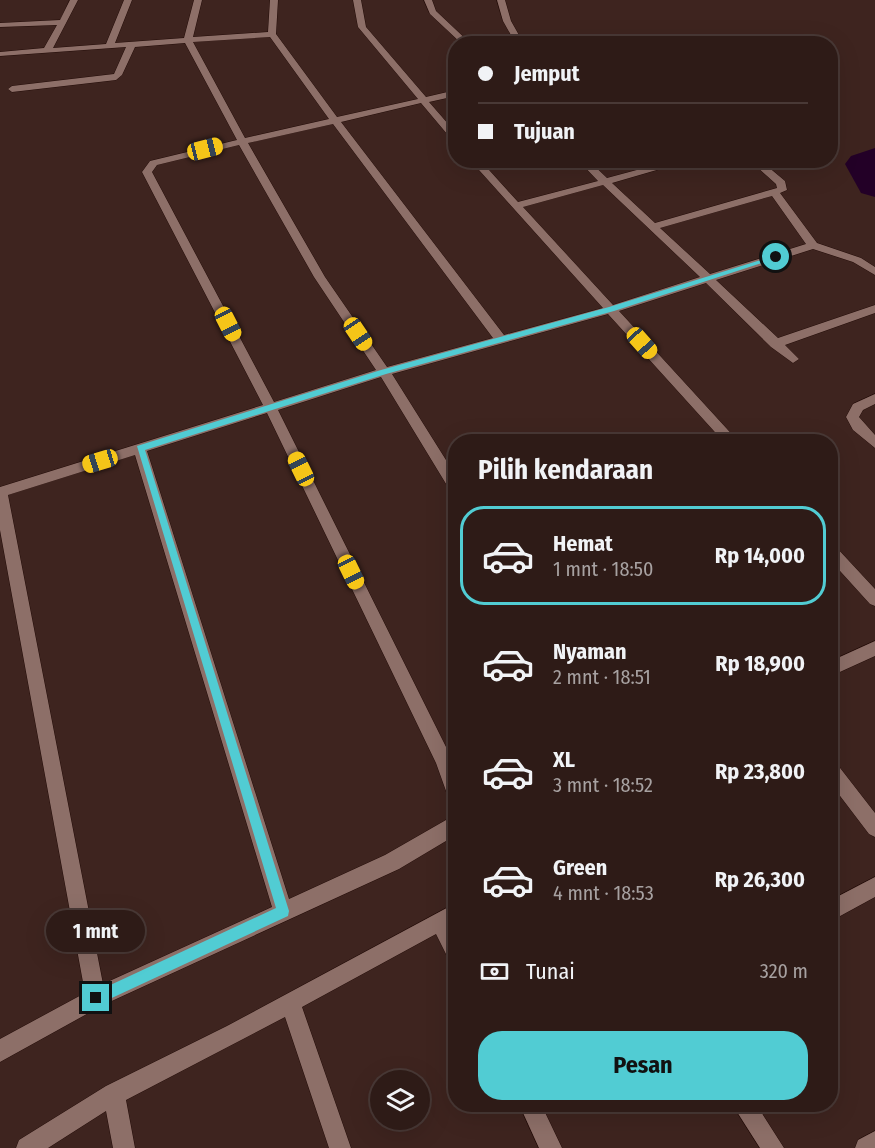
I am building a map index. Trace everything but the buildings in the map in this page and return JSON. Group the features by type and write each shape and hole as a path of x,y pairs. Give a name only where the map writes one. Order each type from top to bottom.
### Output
{"street":[{"path":"46,51 74,0"},
{"path":"109,47 128,0"},
{"path":"198,0 188,40 211,87 244,140 320,277 384,372 448,475"},
{"path":"274,0 272,33 399,208 501,340"},
{"path":"357,0 362,27 448,129"},
{"path":"428,0 433,12 458,36"},
{"path":"501,0 507,21 515,36"},
{"path":"0,25 60,22"},
{"path":"0,54 131,46 272,33"},
{"path":"12,89 113,78 118,75 131,46"},
{"path":"448,95 244,140 153,163 147,172 270,407 448,773"},
{"path":"481,168 725,434"},
{"path":"590,168 705,279 793,359"},
{"path":"514,206 658,168"},
{"path":"651,227 782,190 781,183 763,168"},
{"path":"774,192 813,245 857,260 875,272"},
{"path":"96,998 0,492 384,372 612,309 813,245"},
{"path":"776,345 875,309"},
{"path":"875,399 858,407 852,417 858,427 875,443"},
{"path":"140,448 283,911"},
{"path":"838,559 875,599"},
{"path":"838,666 875,648"},
{"path":"838,779 875,828"},
{"path":"0,1051 96,998 402,857 448,830"},
{"path":"838,907 875,887"},
{"path":"27,1148 114,1094 234,1033 448,917"},
{"path":"290,1001 340,1148"},
{"path":"114,1094 124,1148"},
{"path":"534,1112 551,1148"},
{"path":"748,1112 773,1148"},
{"path":"866,1148 875,1142"}],"waterway":[{"path":"875,159 864,164 875,185"}],"route":[{"path":"96,998 283,911 140,448 384,372 612,309 776,257"}]}
